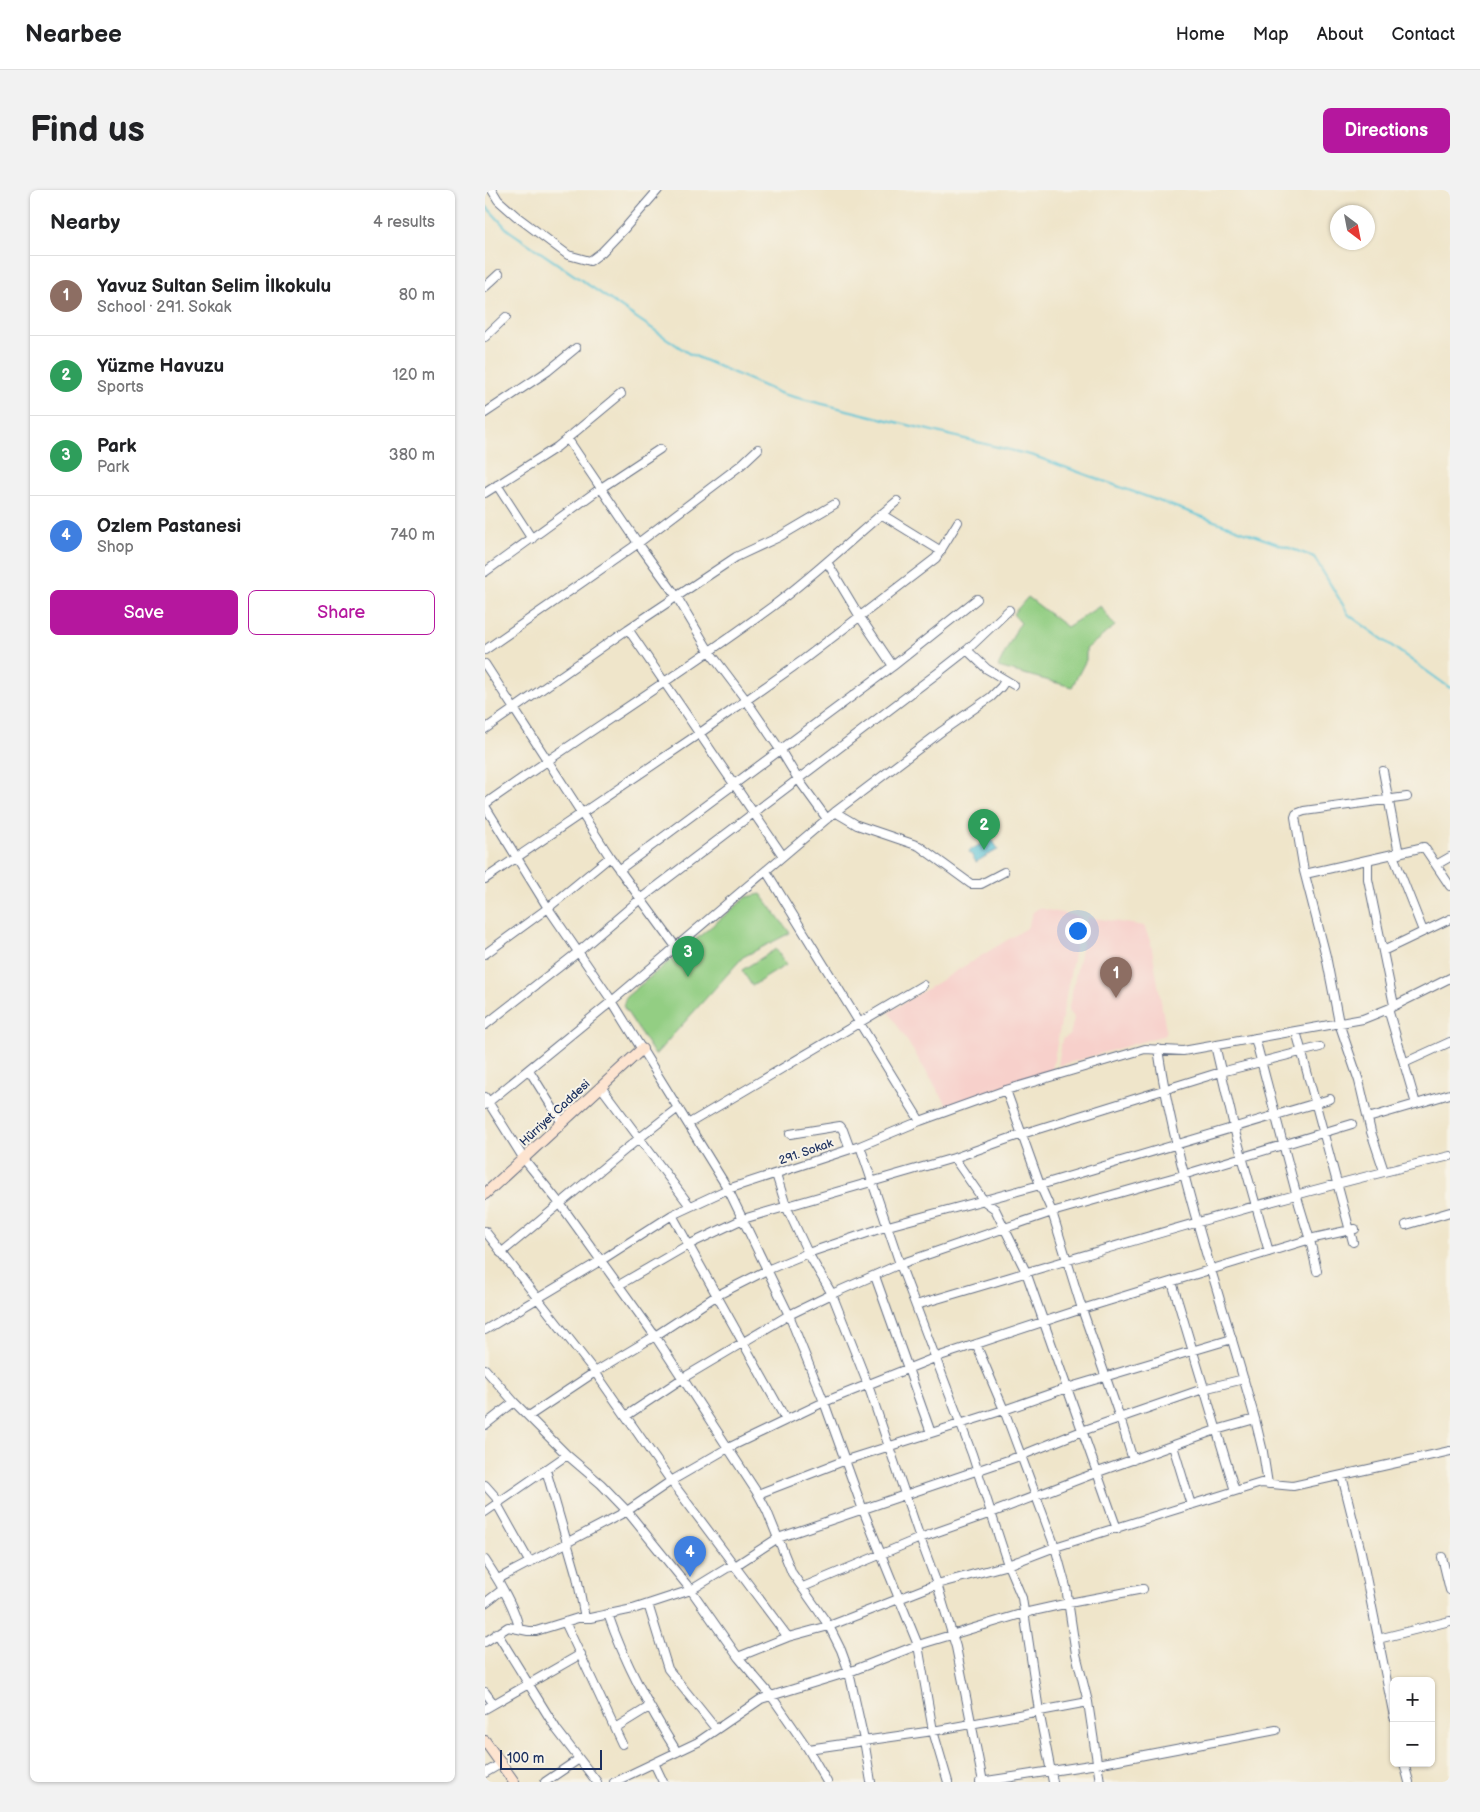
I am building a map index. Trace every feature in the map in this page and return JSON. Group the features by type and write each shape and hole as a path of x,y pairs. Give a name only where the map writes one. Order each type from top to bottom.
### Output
{"street":[{"path":"492,190 498,200 516,216 568,255 590,260 602,252 625,228 657,190"},
{"path":"485,287 499,274"},
{"path":"485,337 506,317"},
{"path":"485,413 548,371 576,348"},
{"path":"485,493 557,447 621,394"},
{"path":"567,438 677,597 709,651 746,700 827,819"},
{"path":"485,572 601,488 661,449"},
{"path":"485,650 638,543 741,465 758,449"},
{"path":"497,485 532,539"},
{"path":"897,500 827,562 774,605 665,683 548,760 485,805 547,908 612,1001 728,1189 789,1316 824,1402 863,1510 918,1645 933,1731 948,1782"},
{"path":"485,729 628,629 736,557 779,537 835,504"},
{"path":"881,514 941,551"},
{"path":"485,879 700,733 860,617 936,558 958,522"},
{"path":"827,562 860,617 893,666"},
{"path":"619,870 893,666 977,599"},
{"path":"485,1025 639,900 967,650 1009,610"},
{"path":"628,629 783,856"},
{"path":"967,650 987,669 1014,685"},
{"path":"485,664 610,858 639,900 676,947"},
{"path":"871,1782 849,1672 829,1626 792,1572 767,1511 655,1336 561,1205 524,1159 486,1102 529,1070 835,812 942,730 991,697 1005,681"},
{"path":"1383,771 1389,799 1396,854 1423,931"},
{"path":"1384,1171 1359,1081 1339,1024 1326,956 1305,874 1296,814 1304,811 1407,797"},
{"path":"835,812 857,825 919,846 971,884 981,884 1005,872"},
{"path":"1305,874 1425,847 1450,886"},
{"path":"1436,865 1450,857"},
{"path":"485,954 610,858"},
{"path":"1368,861 1368,879 1383,951 1391,1007 1416,1104"},
{"path":"766,871 920,1121"},
{"path":"1383,951 1450,919"},
{"name":"291. Sokak","path":"485,1330 672,1215 728,1189 850,1150 920,1121 1005,1090 1145,1049 1183,1051 1363,1019 1450,978"},
{"path":"688,1124 923,985"},
{"path":"1296,1031 1337,1184 1353,1229 1353,1242"},
{"path":"1255,1038 1317,1271"},
{"path":"1404,1063 1450,1042"},
{"path":"1215,1045 1234,1128 1269,1252"},
{"path":"619,1285 688,1245 743,1219 954,1158 1021,1134 1221,1072 1320,1047"},
{"name":"Hürriyet Caddesi","path":"485,1194 642,1049"},
{"path":"1158,1050 1164,1090 1183,1175 1244,1379 1263,1452 1268,1484"},
{"path":"529,1070 562,1123"},
{"path":"601,1087 690,1206"},
{"path":"1005,1090 1052,1212 1082,1309 1133,1460"},
{"path":"1368,1118 1450,1094"},
{"path":"529,1416 716,1296 767,1270 808,1253 888,1226 1040,1185 1330,1099"},
{"path":"501,1253 561,1205 639,1138 678,1108"},
{"path":"626,1416 683,1378 789,1316 832,1294 900,1264 1052,1212 1352,1124"},
{"path":"790,1134 840,1126 850,1150"},
{"path":"860,1146 900,1264 937,1357 1008,1565 1022,1598 1039,1712 1053,1782"},
{"path":"916,1305 1196,1222 1384,1171 1450,1156"},
{"path":"954,1158 984,1201 995,1209 1026,1272 1117,1529"},
{"path":"776,1174 787,1206 808,1253 832,1294 868,1386 937,1584 953,1634 982,1782 1097,1764 1276,1730"},
{"path":"1406,1225 1450,1212"},
{"path":"672,1215 786,1420"},
{"path":"498,1579 627,1511 671,1481 728,1448 824,1402 937,1357 1044,1321 1269,1252 1353,1229"},
{"path":"485,1231 595,1372 671,1481 788,1637"},
{"path":"875,1276 931,1433"},
{"path":"1172,1282 1235,1491"},
{"path":"757,1494 846,1460 1067,1388 1192,1350 1232,1340"},
{"path":"976,1344 1004,1410 1055,1547 1069,1602 1076,1654 1088,1702 1100,1782"},
{"path":"485,1369 514,1402 627,1511 691,1590 738,1657 772,1697 808,1748 827,1782"},
{"path":"485,1642 508,1627 537,1631 578,1618 608,1614 648,1604 691,1590 727,1568 735,1566 778,1538 1020,1456 1083,1430 1203,1389 1244,1379"},
{"path":"485,1425 514,1402"},
{"path":"803,1587 920,1538 991,1514 1097,1472 1216,1430 1255,1419"},
{"path":"1173,1446 1191,1505"},
{"path":"738,1657 788,1637 829,1626 900,1600 937,1584 1008,1565 1055,1547 1261,1483 1293,1486 1450,1450"},
{"path":"485,1512 567,1455"},
{"path":"546,1470 577,1577 585,1618"},
{"path":"1342,1476 1361,1552 1390,1698"},
{"path":"485,1485 498,1503 529,1563"},
{"path":"1443,1557 1450,1590"},
{"path":"485,1560 498,1579 518,1622 519,1630"},
{"path":"615,1782 698,1742 761,1699 849,1672 918,1645 1024,1613 1069,1602 1143,1589"},
{"path":"485,1603 503,1590"},
{"path":"648,1604 668,1668 716,1729"},
{"path":"608,1614 624,1658 649,1707 677,1752"},
{"path":"1378,1639 1450,1621"},
{"path":"565,1622 623,1744"},
{"path":"497,1633 557,1730 597,1782"},
{"path":"485,1709 581,1654"},
{"path":"485,1692 493,1703"},
{"path":"808,1748 933,1731 1088,1702"},
{"path":"615,1728 649,1707"},
{"path":"485,1742 514,1782"},
{"path":"545,1782 579,1759"},
{"path":"654,1763 663,1782"},
{"path":"485,1773 502,1764"},
{"path":"1405,1767 1409,1782"}],"shaded area":[{"path":"1039,908 1081,917 1052,1070 947,1105 889,1012 1027,928 1033,912"},
{"path":"1088,917 1144,926 1151,943 1166,1031 1165,1035 1058,1066 1062,1039 1070,1035 1074,1018 1068,1011"}],"green space":[{"path":"1028,597 1067,627 1100,606 1115,626 1086,649 1086,660 1072,687 998,667 1021,623 1013,614"},
{"path":"761,894 790,933 743,957 655,1055 623,1006 626,997 747,897"},
{"path":"776,949 786,965 752,986 742,970"}],"water":[{"path":"991,838 998,849 976,862 969,851"}],"waterway":[{"path":"485,205 508,230 688,353 782,394 1034,456 1314,557 1349,615 1450,688"}],"place":[{"name":"Yüzme Havuzu","path":"984,850"},
{"name":"Park","path":"688,977"},
{"name":"Yavuz Sultan Selim İlkokulu","path":"1116,998"},
{"name":"Ozlem Pastanesi","path":"690,1577"}]}
